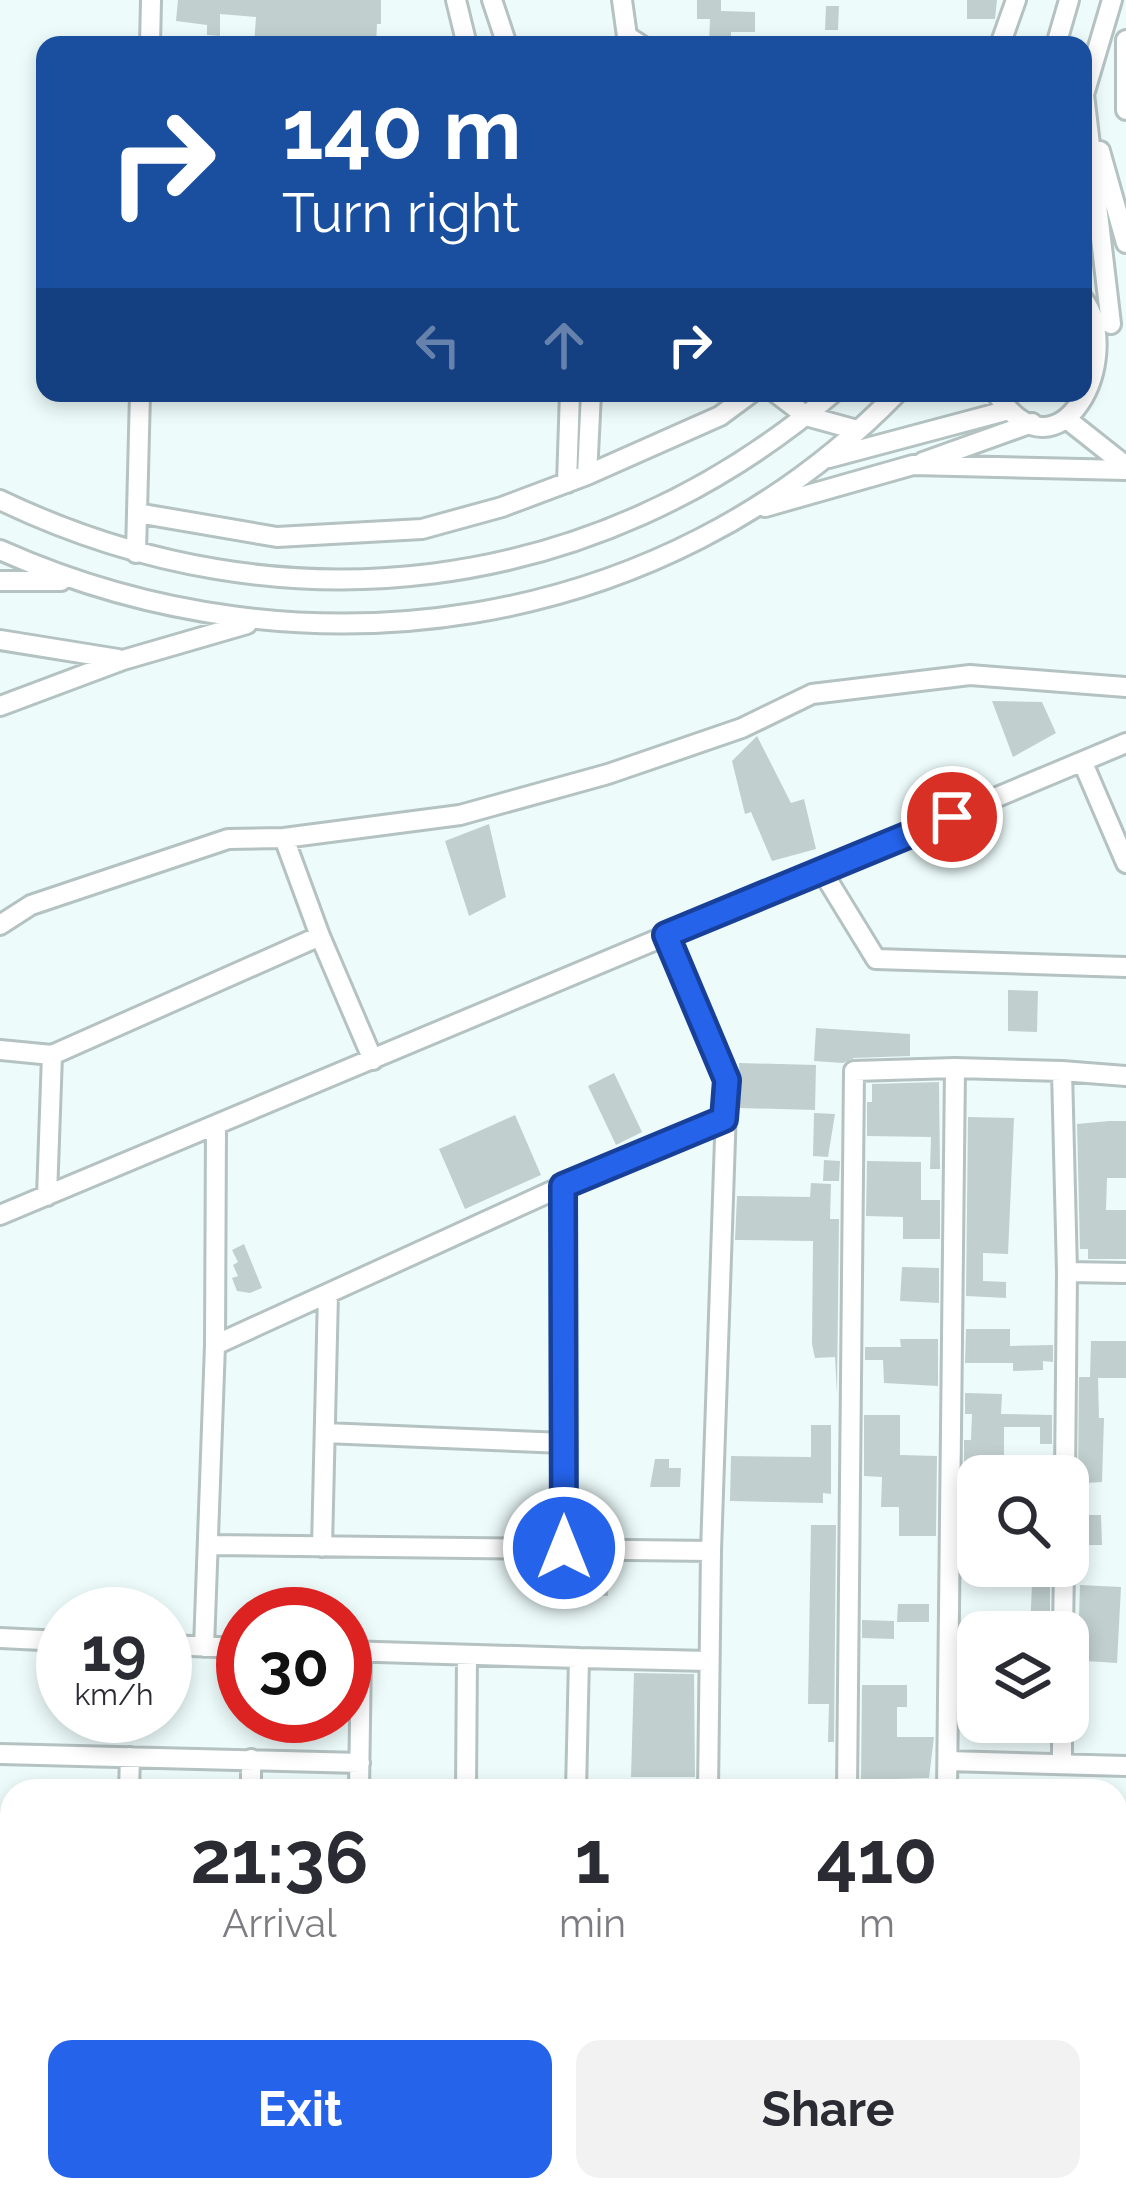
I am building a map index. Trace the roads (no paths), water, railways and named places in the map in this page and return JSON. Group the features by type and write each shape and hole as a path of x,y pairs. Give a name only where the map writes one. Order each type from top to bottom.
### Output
{"street":[{"path":"150,36 152,0"},
{"path":"456,0 465,36"},
{"path":"492,0 504,36"},
{"path":"622,0 627,36"},
{"path":"1003,36 1016,0"},
{"path":"1059,36 1069,0"},
{"path":"1092,69 1112,0"},
{"path":"1126,40 1126,110"},
{"path":"1092,124 1126,243"},
{"path":"1092,153 1118,337"},
{"path":"1092,309 1118,337"},
{"path":"136,553 140,402"},
{"path":"567,482 570,402"},
{"path":"587,475 591,402"},
{"path":"137,513 277,537 422,530 587,475 720,416 739,402"},
{"path":"788,402 806,416 857,430"},
{"path":"0,500 136,553 207,569 296,579 387,579 478,567 566,545 651,512 732,468 822,402"},
{"path":"0,550 78,582 166,607 258,622 396,623 533,601 663,555 745,512 821,460 887,402"},
{"path":"1003,402 1032,423 1045,426 1073,424 1097,411"},
{"path":"821,460 1010,410"},
{"path":"745,512 913,465 1032,423"},
{"path":"1073,424 1126,468"},
{"path":"913,465 1126,468"},
{"path":"0,581 78,582"},
{"path":"0,706 123,660 258,622"},
{"path":"0,640 123,660"},
{"path":"0,925 31,905 228,839 284,838 460,815 608,774 742,728 812,694 970,675 1126,687"},
{"path":"0,1215 1126,743"},
{"path":"1083,763 1126,863"},
{"path":"284,838 374,1060"},
{"path":"822,871 876,959 1126,967"},
{"path":"666,935 727,1080 708,1779"},
{"path":"0,1050 52,1055 320,936"},
{"path":"47,1196 52,1055"},
{"path":"947,1779 955,1068"},
{"path":"847,1779 854,1071 955,1068 1126,1076"},
{"path":"1062,1071 1065,1455"},
{"path":"215,1345 563,1186 724,1119"},
{"path":"204,1647 215,1345 216,1125"},
{"path":"563,1186 564,1548"},
{"path":"1067,1272 1126,1273"},
{"path":"322,1546 328,1294"},
{"path":"325,1433 564,1443"},
{"path":"209,1545 711,1551"},
{"path":"0,1638 36,1640"},
{"path":"192,1646 216,1647"},
{"path":"372,1653 710,1661"},
{"path":"466,1779 467,1657"},
{"path":"576,1779 579,1658"},
{"path":"359,1743 359,1779"},
{"path":"1062,1743 1062,1764"},
{"path":"0,1754 360,1763"},
{"path":"129,1779 130,1757"},
{"path":"251,1760 251,1779"},
{"path":"948,1762 1126,1766"}]}
